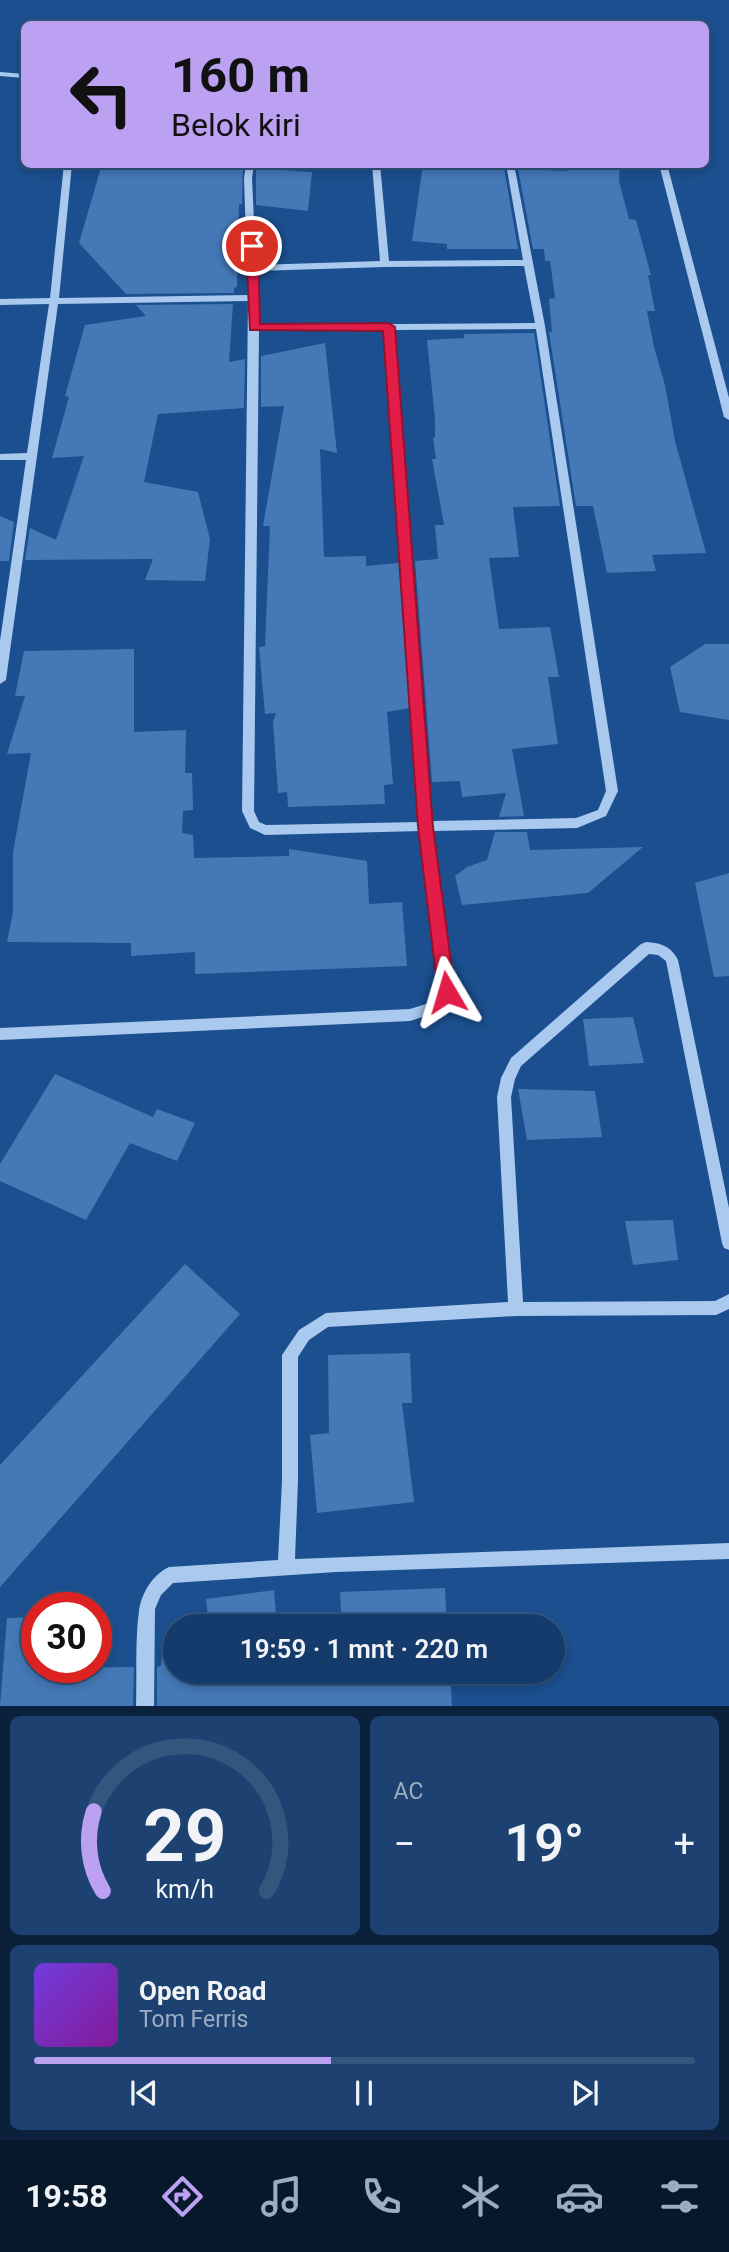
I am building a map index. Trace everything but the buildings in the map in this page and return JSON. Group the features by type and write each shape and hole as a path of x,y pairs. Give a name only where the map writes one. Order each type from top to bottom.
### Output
{"street":[{"path":"0,75 21,76"},
{"path":"0,680 54,300 68,168"},
{"path":"249,168 254,328 248,811 254,825 265,830 577,823 601,813 612,791 540,326 511,168"},
{"path":"376,168 385,264"},
{"path":"664,168 729,417"},
{"path":"254,268 527,263"},
{"path":"0,302 252,298"},
{"path":"254,328 540,326"},
{"path":"0,1034 410,1015 433,1008 447,992 426,827 389,327"},
{"path":"0,457 31,456"},
{"path":"516,1308 504,1097 508,1077 516,1062 646,948 657,948 668,953 672,960 729,1243"},
{"path":"286,1568 290,1481 290,1354 304,1335 326,1320 516,1308 716,1308 729,1301"},
{"path":"145,1706 147,1609 155,1589 169,1575 729,1550"}],"route":[{"path":"252,246 254,328 389,327 426,827 447,992"}]}
